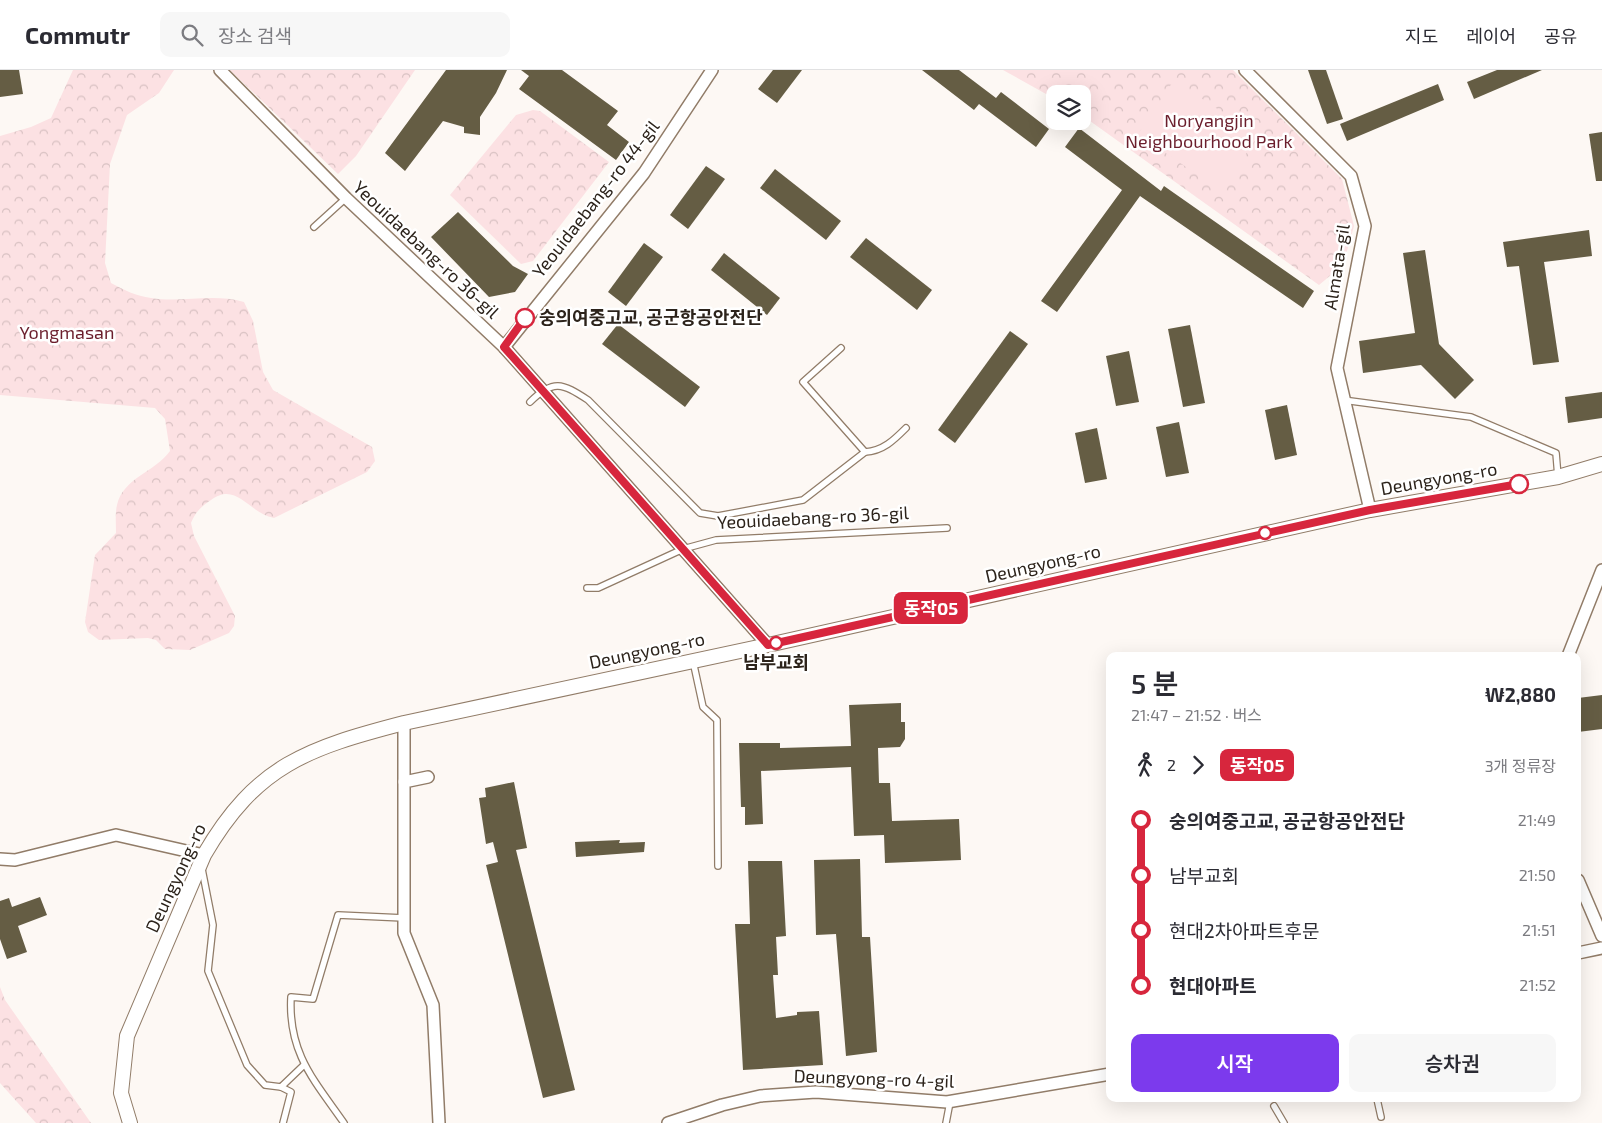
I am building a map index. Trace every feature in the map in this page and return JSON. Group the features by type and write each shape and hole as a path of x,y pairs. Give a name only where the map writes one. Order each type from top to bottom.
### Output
{"street":[{"name":"Yeouidaebang-ro 36-gil","path":"220,70 346,198 504,347 768,645"},
{"name":"Yeouidaebang-ro 44-gil","path":"504,347 644,173 712,70"},
{"name":"Almata-gil","path":"1245,70 1351,176 1365,226 1336,368 1370,510"},
{"name":"Deungyong-ro","path":"130,1123 121,1093 127,1036 202,858 218,829 234,809 275,772 319,748 344,738 404,723 768,645 1370,510 1558,477 1602,464"},
{"path":"1570,652 1602,570"},
{"path":"404,723 404,933 432,1005 439,1123"},
{"path":"404,782 428,777"},
{"path":"0,859 15,860 116,836 202,858"},
{"path":"1581,887 1602,936"},
{"path":"1581,952 1602,948"},
{"name":"Deungyong-ro 4-gil","path":"668,1123 722,1105 769,1095 816,1092 950,1102 1106,1075"}],"lane":[{"path":"314,227 346,198"},
{"path":"840,348 803,382 865,452"},
{"path":"530,402 542,390 556,384 570,388 588,400 700,513 718,516 803,500 865,452 876,452 892,442 906,428"},
{"path":"1343,400 1471,417 1556,453 1558,477"},
{"name":"Yeouidaebang-ro 36-gil","path":"587,588 598,588 683,548 716,540 946,528"},
{"path":"693,661 703,707 717,720 718,866"},
{"path":"202,858 213,925 208,971 247,1065 265,1085 281,1087 291,1092 283,1123"},
{"path":"344,1123 301,1060 290,1018 291,997 313,999 338,915 404,918"},
{"path":"281,1087 304,1065"},
{"path":"946,1123 950,1102"},
{"path":"1378,1102 1381,1117"},
{"path":"1274,1106 1284,1123"}],"green space":[{"name":"Yongmasan","path":"73,70 174,70 159,93 127,115 110,164 105,263 111,283 140,296 151,298 221,298 244,302 253,321 263,372 273,390 372,447 375,461 367,472 274,518 265,515 236,496 228,494 220,495 199,510 191,523 194,536 235,616 234,626 229,633 190,650 165,649 156,640 148,638 99,640 88,632 85,622 95,555 116,533 116,508 120,496 132,482 164,458 170,451 165,419 155,408 0,395 0,136 31,127 51,118"},
{"path":"230,70 415,70 356,156 338,174"},
{"name":"Noryangjin Neighbourhood Park","path":"1003,70 1233,70 1342,179 1354,226 1343,265 1319,285 1091,122 1091,85 1046,85 1046,94"},
{"path":"1174,80 1258,136 1221,191 1138,134"},
{"path":"533,110 540,111 609,162 533,261 521,264 450,195 516,115"},
{"path":"0,987 5,1000 91,1123 36,1123 0,1083"}],"building":[{"path":"0,70 19,70 23,94 0,97"},
{"path":"446,70 507,70 496,93 480,117 480,135 464,133 464,127 443,121 405,171 385,153"},
{"path":"521,70 562,70 618,111 607,125 629,142 616,160 519,89 529,76"},
{"path":"773,70 802,70 777,103 758,89"},
{"path":"922,70 959,70 996,98 1001,92 1048,130 1036,147 979,104 974,110"},
{"path":"1308,70 1326,70 1343,119 1327,124"},
{"path":"1497,70 1542,70 1474,99 1467,82"},
{"path":"1438,84 1444,100 1347,141 1340,124"},
{"path":"1078,130 1082,130 1161,191 1164,186 1314,291 1303,308 1140,196 1057,312 1041,301 1122,190 1065,147"},
{"path":"1602,132 1602,181 1596,181 1589,134"},
{"path":"706,166 725,179 688,229 670,215"},
{"path":"775,169 841,221 826,240 760,188"},
{"path":"458,212 513,266 528,274 515,292 489,297 431,237"},
{"path":"1589,230 1592,256 1544,262 1559,362 1533,365 1519,266 1507,267 1503,242"},
{"path":"866,238 932,290 917,310 850,257"},
{"path":"644,243 663,257 626,306 608,292"},
{"path":"1425,250 1439,344 1474,380 1455,399 1421,365 1363,373 1359,341 1415,333 1403,253"},
{"path":"724,253 780,298 767,315 711,270"},
{"path":"618,324 700,387 685,407 602,344"},
{"path":"1190,325 1205,403 1183,407 1168,329"},
{"path":"1010,331 1028,344 955,443 938,430"},
{"path":"1129,351 1139,402 1116,406 1106,356"},
{"path":"1602,392 1602,418 1568,423 1565,397"},
{"path":"1287,405 1297,455 1275,460 1265,410"},
{"path":"1179,422 1189,473 1166,477 1156,427"},
{"path":"1097,428 1107,479 1085,483 1075,433"},
{"path":"1602,695 1602,729 1581,732 1581,698"},
{"path":"901,703 901,722 905,722 905,739 900,747 878,748 879,783 890,783 892,821 959,819 961,860 885,863 884,835 854,836 851,767 761,771 763,824 745,825 745,807 741,807 739,743 780,743 780,748 851,746 849,705"},
{"path":"514,782 527,848 516,850 575,1090 543,1098 486,865 498,862 493,842 486,844 479,798 486,797 485,788"},
{"path":"620,840 619,843 645,842 644,852 576,857 575,842"},
{"path":"860,859 862,937 870,937 877,1052 846,1056 836,934 816,935 814,860"},
{"path":"748,861 782,861 786,936 776,937 778,975 773,975 776,1018 797,1015 797,1012 819,1011 823,1065 743,1070 735,924 750,924"},
{"path":"40,897 47,915 18,926 27,952 7,959 0,939 0,901 9,898 12,907"}],"bus line":[{"name":"동작05","path":"525,318 504,347 768,645 1370,510 1519,484"}],"place":[{"name":"숭의여중고교, 공군항공안전단","path":"525,318"},
{"name":"남부교회","path":"776,643"}]}
